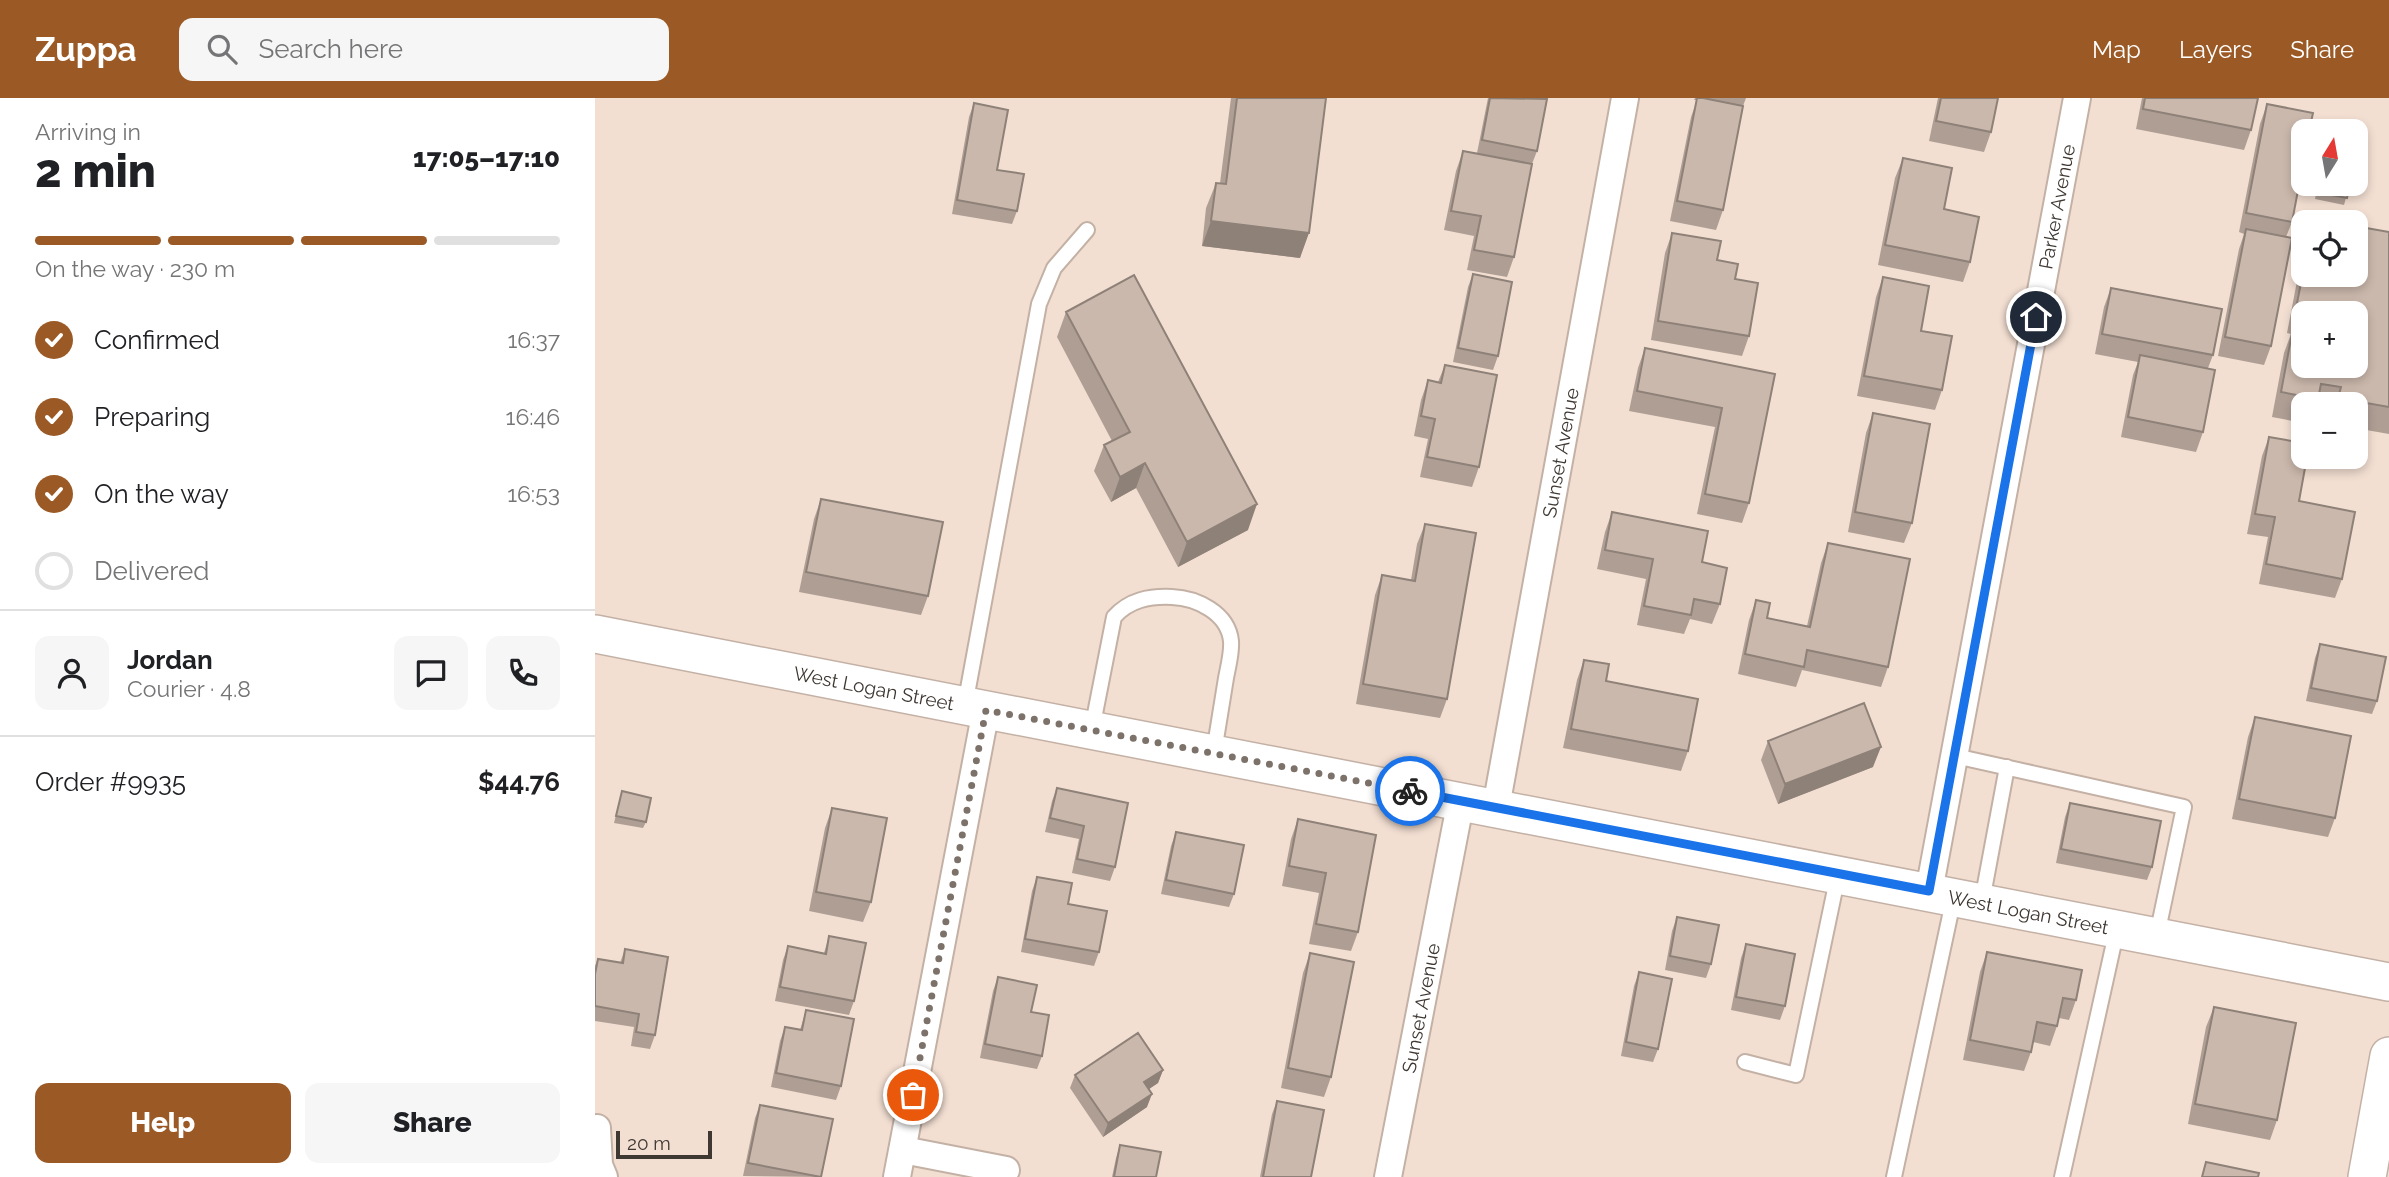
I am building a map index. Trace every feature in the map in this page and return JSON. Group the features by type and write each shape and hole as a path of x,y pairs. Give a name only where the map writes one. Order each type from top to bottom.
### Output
{"street":[{"name":"Sunset Avenue","path":"1496,807 1625,98"},
{"name":"Parker Avenue","path":"1955,896 1955,756 2077,98"},
{"name":"West Logan Street","path":"595,634 2389,982"},
{"path":"897,1177 975,708"},
{"name":"Sunset Avenue","path":"1388,1177 1461,800"},
{"path":"2367,1177 2389,1056"},
{"path":"597,1128 600,1166 604,1177"},
{"path":"903,1150 1006,1170"}],"lane":[{"path":"975,708 1039,304 1054,268 1087,230"},
{"path":"1092,731 1114,617 1123,606 1140,600 1187,598 1206,605 1224,622 1231,640 1213,754"},
{"path":"1955,756 2184,807 2157,937"},
{"path":"1894,1177 1955,896 2007,767"},
{"path":"1745,1062 1796,1075 1838,874"},
{"path":"2062,1177 2117,929"}],"building":[{"path":"1237,98 1326,98 1309,233 1211,221 1216,183 1226,184"},
{"path":"1490,98 1547,99 1537,151 1482,140"},
{"path":"1697,98 1743,106 1723,210 1677,201"},
{"path":"1941,98 1998,98 1991,132 1936,121"},
{"path":"2145,98 2258,98 2251,130 2143,109"},
{"path":"974,103 1008,110 997,170 1024,174 1017,211 957,200"},
{"path":"2267,104 2313,113 2312,119 2291,119 2291,196 2297,196 2294,210 2291,210 2291,222 2246,213"},
{"path":"1463,151 1532,164 1514,257 1474,250 1481,216 1451,211"},
{"path":"1903,158 1952,168 1944,209 1979,217 1970,262 1885,245"},
{"path":"2368,228 2389,232 2389,407 2368,403 2368,392 2340,392 2341,387 2321,384 2319,392 2281,392 2291,339 2291,378 2368,378 2368,301 2297,301 2300,287 2368,287"},
{"path":"2246,229 2291,238 2271,346 2225,337"},
{"path":"1672,233 1721,241 1717,260 1738,264 1735,279 1758,283 1749,336 1658,321"},
{"path":"1473,274 1512,282 1498,356 1458,348"},
{"path":"1134,275 1257,504 1187,542 1145,463 1120,477 1104,445 1130,432 1066,312"},
{"path":"1883,277 1929,286 1921,331 1952,336 1942,390 1864,376"},
{"path":"2111,288 2222,309 2213,355 2102,334"},
{"path":"1645,348 1775,374 1749,503 1705,494 1722,408 1637,391"},
{"path":"2140,355 2215,370 2203,432 2128,417"},
{"path":"1445,365 1497,375 1479,467 1427,457 1435,419 1421,416 1428,380 1441,383"},
{"path":"1873,413 1930,424 1912,523 1855,512"},
{"path":"2269,437 2291,441 2291,469 2305,469 2299,501 2355,512 2342,579 2266,564 2275,517 2255,514"},
{"path":"821,499 943,522 928,596 806,572"},
{"path":"1612,512 1708,531 1702,562 1727,568 1720,604 1694,599 1691,615 1644,606 1653,559 1605,550"},
{"path":"1425,524 1476,533 1447,699 1363,684 1382,575 1415,581"},
{"path":"1828,543 1910,559 1888,667 1807,650 1804,667 1745,654 1756,600 1770,603 1767,618 1810,627"},
{"path":"2320,644 2386,657 2377,701 2311,688"},
{"path":"1584,660 1609,664 1606,681 1698,699 1688,751 1571,729"},
{"path":"1864,703 1881,747 1785,784 1768,741"},
{"path":"2255,717 2351,736 2335,818 2239,799"},
{"path":"1057,788 1128,803 1115,867 1077,859 1084,826 1050,818"},
{"path":"622,791 651,798 646,822 616,816"},
{"path":"2070,803 2161,821 2152,867 2061,849"},
{"path":"832,808 887,818 871,902 816,892"},
{"path":"1298,819 1376,835 1358,932 1316,924 1326,873 1289,866"},
{"path":"1176,832 1244,845 1234,894 1166,880"},
{"path":"1037,877 1072,883 1068,904 1107,911 1099,952 1025,939"},
{"path":"1677,917 1719,925 1711,964 1670,956"},
{"path":"829,936 866,943 854,1001 780,987 788,946 826,954"},
{"path":"1746,944 1795,954 1785,1006 1736,997"},
{"path":"625,949 668,957 655,1035 636,1032 639,1014 595,1006 598,959 623,963"},
{"path":"1987,952 2082,970 2076,1000 2063,998 2057,1026 2037,1022 2031,1052 1970,1040"},
{"path":"1310,953 1354,962 1331,1077 1288,1068"},
{"path":"1639,972 1672,979 1658,1049 1626,1042"},
{"path":"998,977 1037,985 1031,1012 1049,1015 1042,1056 985,1044"},
{"path":"2214,1007 2296,1023 2277,1120 2195,1104"},
{"path":"806,1010 854,1019 841,1086 776,1073 785,1027 802,1030"},
{"path":"1138,1033 1163,1070 1144,1082 1152,1094 1108,1123 1075,1075"},
{"path":"1277,1101 1324,1110 1311,1177 1263,1177"},
{"path":"760,1105 833,1119 821,1177 748,1163"},
{"path":"1120,1145 1161,1152 1156,1177 1114,1177"},
{"path":"2206,1162 2259,1173 2258,1177 2202,1177"}],"way so far":[{"path":"913,1095 986,710 1410,791"}],"route":[{"path":"1410,791 1929,891 2036,317"}]}
